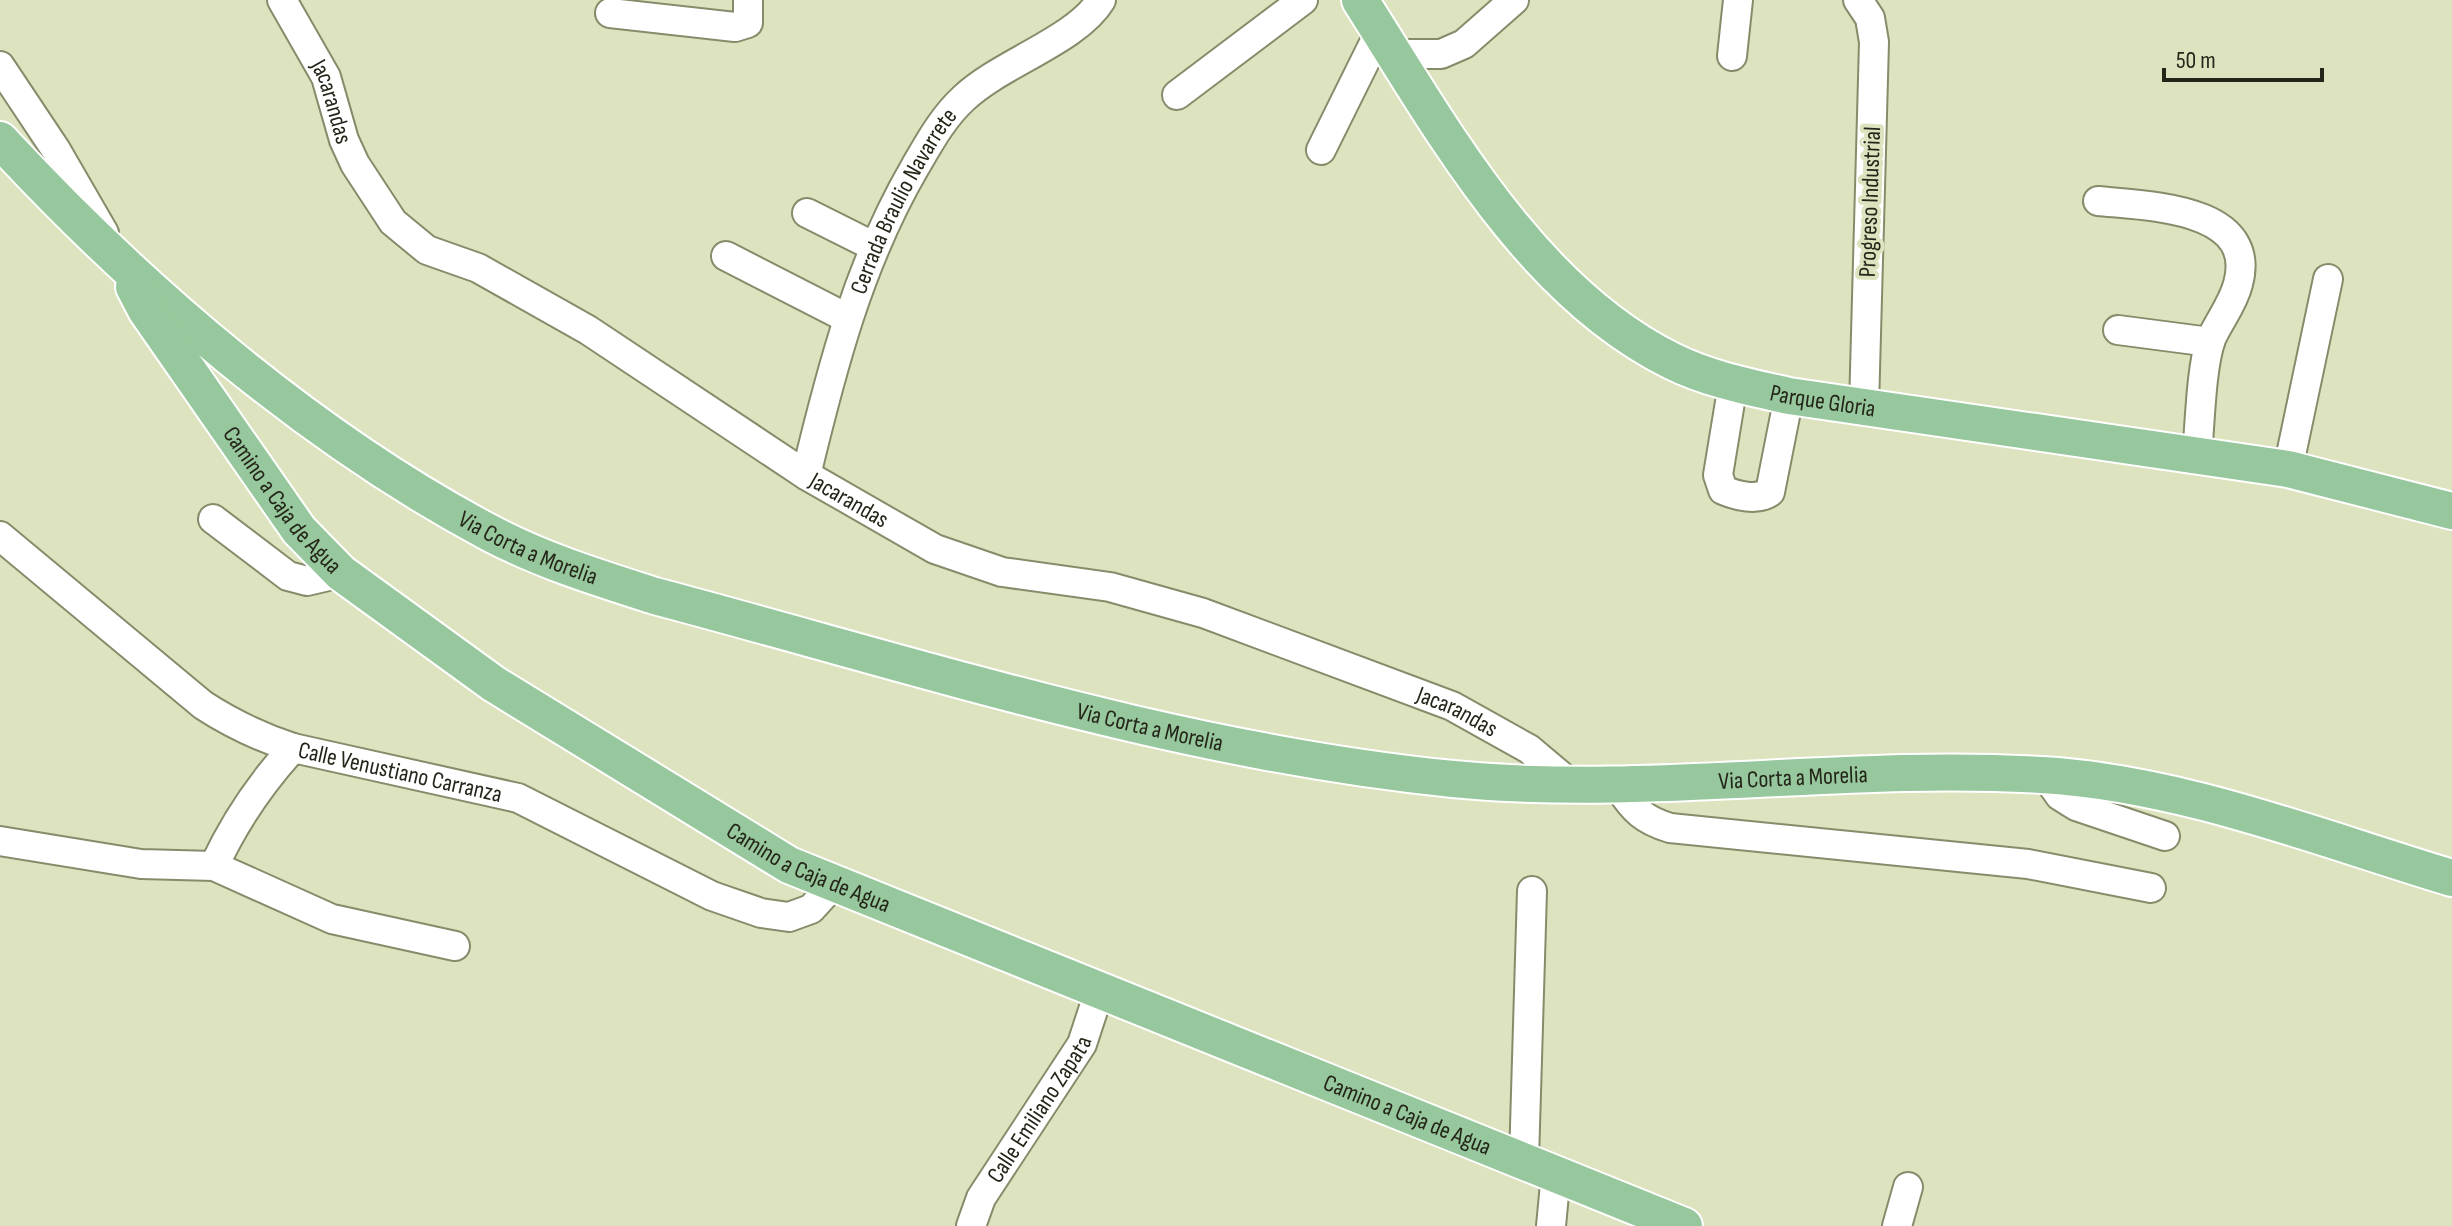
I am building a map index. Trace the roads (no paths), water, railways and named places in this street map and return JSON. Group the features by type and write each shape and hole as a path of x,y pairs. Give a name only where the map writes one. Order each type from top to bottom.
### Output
{"main road":[{"name":"Parque Gloria","path":"1360,0 1502,215 1564,283 1614,325 1672,361 1733,384 1789,396 2288,469 2452,511"},
{"name":"Via Corta a Morelia","path":"0,140 165,300 268,386 420,493 480,528 571,570 685,604 1183,736 1262,754 1357,769 1573,786 1619,787 1913,774 2045,775 2161,793 2452,878"},
{"name":"Camino a Caja de Agua","path":"117,254 146,310 284,509 341,573 494,684 789,865 1684,1226"}],"street":[{"name":"Jacarandas","path":"282,0 326,77 344,140 355,164 393,222 409,239 427,250 478,268 588,330 806,475 935,549 1002,572 1110,587 1155,598 1452,706 1529,749 1573,786"},
{"name":"Cerrada Braulio Navarrete","path":"806,475 847,318 873,246 936,132 961,100 988,76 1078,25 1101,0"},
{"path":"1177,95 1303,0"},
{"path":"1321,150 1388,42 1441,54 1464,44 1514,0"},
{"path":"1732,56 1738,0"},
{"name":"Progreso Industrial","path":"1858,0 1870,18 1874,42 1864,407"},
{"path":"610,13 735,27 748,11"},
{"path":"0,66 56,150 117,254"},
{"path":"2098,201 2178,210 2210,221 2231,236 2240,257 2238,284 2210,342 2197,455"},
{"path":"807,213 873,246"},
{"path":"726,256 847,318"},
{"path":"2288,469 2328,279"},
{"path":"2118,330 2210,342"},
{"path":"1733,384 1718,475 1718,483 1731,493 1755,497 1770,492 1789,396"},
{"path":"213,519 288,576 307,581 341,573"},
{"name":"Calle Venustiano Carranza","path":"0,536 203,705 230,723 293,748 518,798 712,896 761,913 789,917 811,909 833,885"},
{"path":"214,866 232,826 260,785 293,748"},
{"path":"2045,775 2060,796 2076,806 2165,836"},
{"path":"1619,787 1632,808 1647,821 1670,828 2028,864 2151,888"},
{"path":"0,841 141,864 214,866 332,919 455,946"},
{"path":"1532,891 1540,1166 1551,1226"},
{"name":"Calle Emiliano Zapata","path":"971,1226 981,1198 1082,1044 1100,989"},
{"path":"1897,1226 1908,1187"}]}
